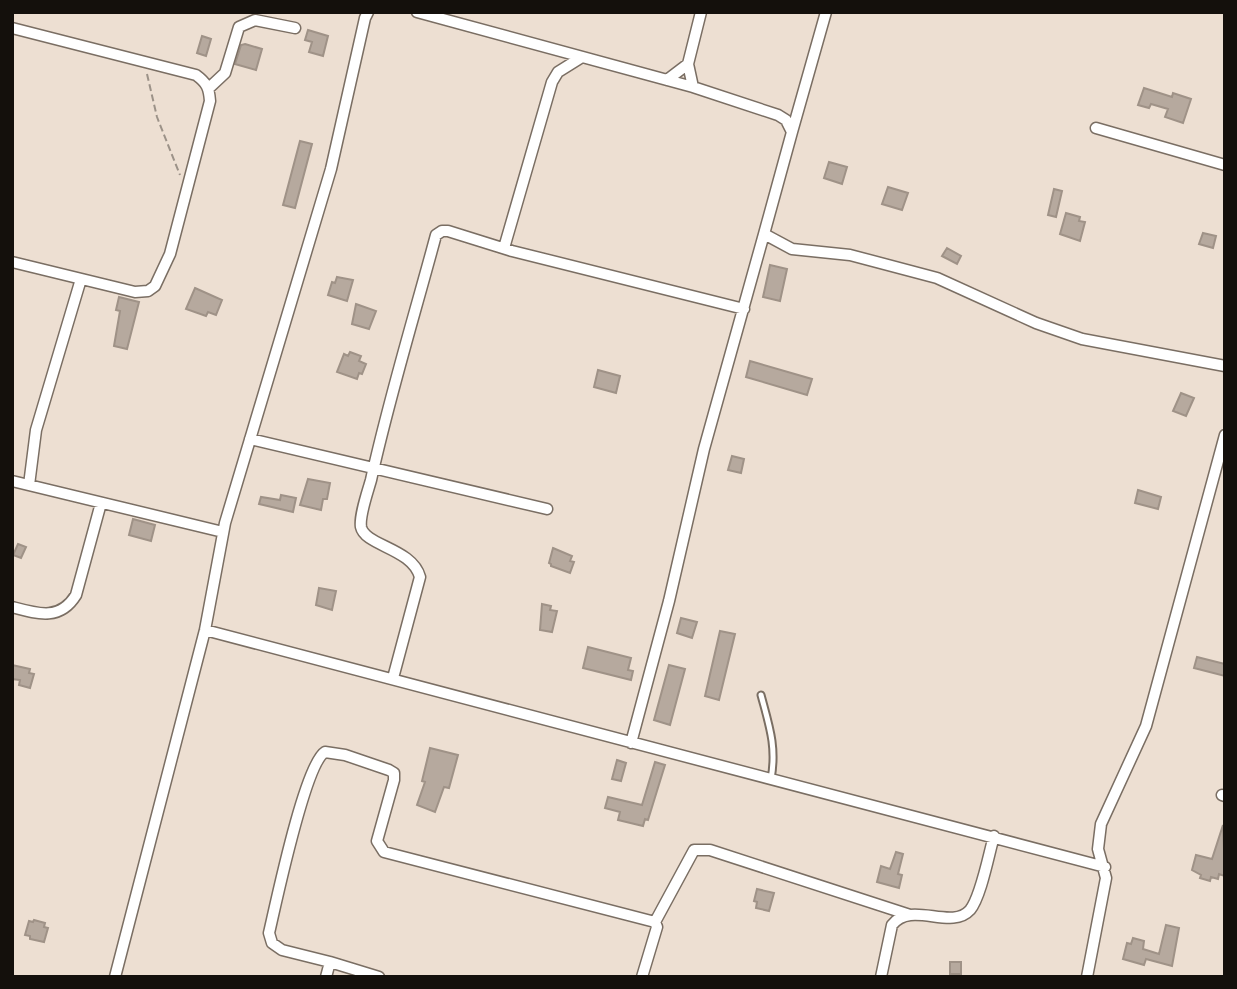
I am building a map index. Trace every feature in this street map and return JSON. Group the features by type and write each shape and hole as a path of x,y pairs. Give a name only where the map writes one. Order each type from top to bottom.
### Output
{"street":[{"path":"115,977 205,630 223,532 331,169 368,12"},
{"path":"417,12 693,86 778,115 786,120 792,132"},
{"path":"693,86 688,64 701,12"},
{"path":"631,743 669,601 704,449 826,12"},
{"path":"209,88 225,73 239,26 255,20 295,28"},
{"path":"12,28 196,75 205,81 209,88 210,102 170,254 155,286 148,291 135,292 12,262"},
{"path":"504,248 552,82 558,72 582,57"},
{"path":"667,80 688,64"},
{"path":"1096,128 1225,165"},
{"path":"393,678 420,578 418,570 406,557 366,535 361,524 373,468 436,235 448,231 504,248 744,309"},
{"path":"764,234 792,249 850,256 937,278 1036,323 1082,339 1225,366"},
{"path":"29,485 36,430 80,279"},
{"path":"1087,977 1106,878 1098,849 1101,824 1146,726 1225,435"},
{"path":"250,439 547,509"},
{"path":"12,481 223,532"},
{"path":"12,607 38,614 57,613 69,606 76,595 101,503"},
{"path":"205,630 1105,867"},
{"path":"379,977 282,950 272,943 269,933 298,816 317,759 325,751 345,755 394,774 377,841 384,852 655,922"},
{"path":"642,977 657,927 655,922 694,850 710,850 910,915 956,917 968,912 975,901 994,836"},
{"path":"881,977 892,925 910,915"},
{"path":"326,977 330,962"}],"lane":[{"path":"761,695 774,743 771,779"}],"path":[{"path":"144,61 157,117 186,192"}],"building":[{"path":"308,30 328,36 323,56 309,52 312,42 305,40"},
{"path":"202,36 211,39 206,56 197,53"},
{"path":"241,45 262,49 256,70 235,64"},
{"path":"1144,88 1172,97 1173,93 1191,99 1183,123 1165,117 1168,109 1151,104 1149,108 1138,105"},
{"path":"300,141 312,144 295,208 283,205"},
{"path":"829,162 847,167 842,184 824,178"},
{"path":"888,187 908,193 902,210 882,204"},
{"path":"1054,189 1062,191 1056,217 1048,215"},
{"path":"1066,213 1080,217 1079,221 1085,222 1080,241 1060,234"},
{"path":"1203,233 1216,236 1213,248 1199,244"},
{"path":"947,248 961,256 957,264 942,256"},
{"path":"770,265 787,269 780,301 763,297"},
{"path":"337,277 353,280 347,301 328,295 332,282 335,283"},
{"path":"195,288 222,300 216,315 208,312 206,316 186,309"},
{"path":"119,297 139,302 127,349 114,346 120,311 116,310"},
{"path":"356,304 376,311 369,329 352,324"},
{"path":"350,352 361,356 359,361 366,364 357,379 337,372 344,354 348,356"},
{"path":"750,361 812,379 807,395 746,377"},
{"path":"598,370 620,376 616,393 594,387"},
{"path":"1181,393 1194,398 1186,416 1173,411"},
{"path":"732,456 744,459 741,473 728,470"},
{"path":"308,479 330,483 327,499 323,499 321,510 300,505"},
{"path":"1138,490 1161,497 1158,509 1135,503"},
{"path":"281,495 296,498 293,512 259,504 261,497 280,500"},
{"path":"133,519 155,525 151,541 129,535"},
{"path":"18,544 26,547 21,558 13,555"},
{"path":"553,548 572,556 570,561 574,562 570,573 551,566 549,563"},
{"path":"319,588 336,591 332,610 316,605"},
{"path":"542,604 557,611 552,632 540,630"},
{"path":"681,618 697,622 692,638 677,633"},
{"path":"720,631 735,634 719,700 705,696"},
{"path":"588,647 631,658 628,670 633,671 631,680 583,668"},
{"path":"1197,657 1225,664 1225,676 1194,668"},
{"path":"12,665 30,669 29,673 34,674 30,688 19,685 20,680 12,679"},
{"path":"669,665 685,669 670,725 654,720"},
{"path":"430,748 458,755 449,788 444,787 435,812 417,805 425,782 422,781"},
{"path":"617,760 626,763 621,781 612,779"},
{"path":"655,762 665,765 648,820 645,819 643,826 618,820 620,812 605,808 608,797 642,805"},
{"path":"1223,825 1225,876 1219,874 1218,879 1211,877 1210,881 1200,878 1201,875 1192,870 1196,855 1212,859"},
{"path":"896,852 903,854 898,874 902,875 899,888 877,882 881,866 890,869"},
{"path":"757,889 774,893 769,911 756,908 757,902 754,901"},
{"path":"29,921 45,923 44,927 48,928 44,942 25,935"},
{"path":"1166,925 1179,928 1172,966 1146,959 1144,965 1123,959 1127,943 1131,944 1133,938 1144,941 1143,949 1159,954"},
{"path":"950,962 961,962 961,974 950,974"}]}
